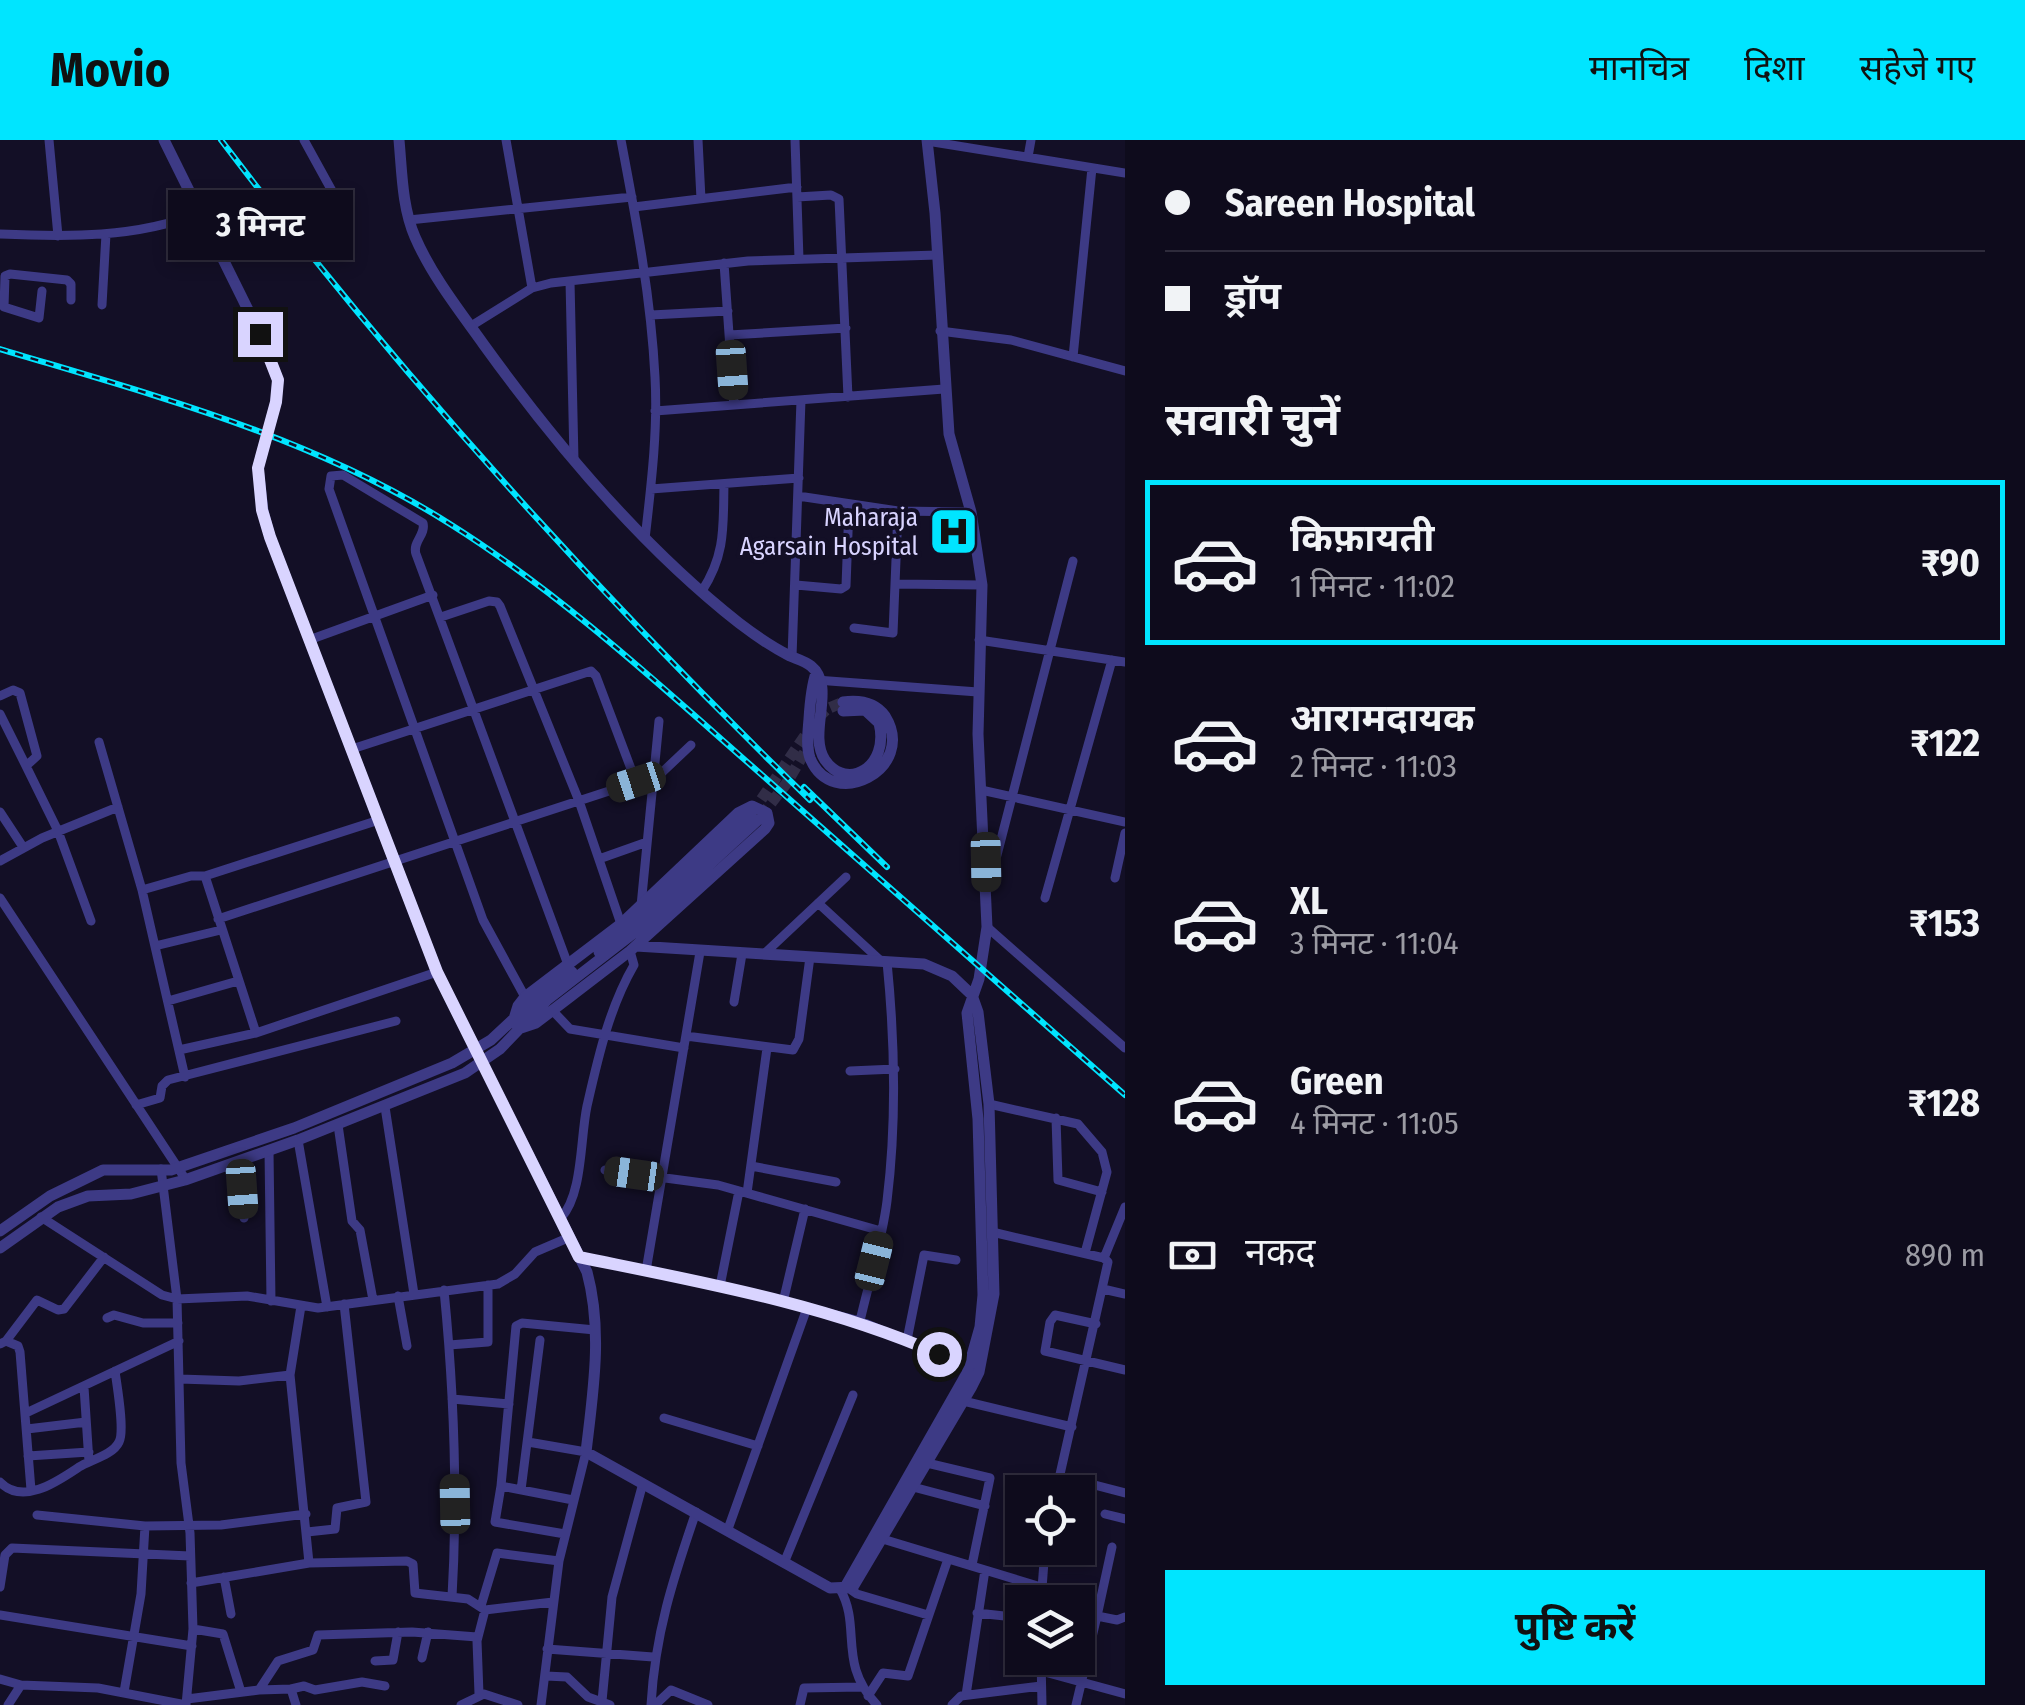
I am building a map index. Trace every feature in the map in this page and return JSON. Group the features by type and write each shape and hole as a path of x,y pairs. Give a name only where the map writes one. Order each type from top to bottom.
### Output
{"street":[{"path":"49,140 58,236"},
{"path":"164,140 260,334 278,380 276,402 261,449 258,485 270,537 437,972 561,1218 591,1288 596,1356 586,1452 559,1561 541,1705"},
{"path":"320,140 304,141 348,220"},
{"path":"399,140 409,220 439,282 470,326 574,460 645,539 764,642 813,667 816,678 808,739 810,758 836,781 858,783 881,769 888,758 891,732 880,710 867,703 843,706"},
{"path":"506,140 532,288"},
{"path":"621,140 650,315 655,411 645,539"},
{"path":"698,140 701,198"},
{"path":"795,140 799,258"},
{"path":"1028,157 1031,140"},
{"path":"974,1370 983,1295 978,1119 967,1013 979,979 986,927 978,692 982,586 972,512 949,434 927,141 1125,173"},
{"path":"1073,356 1092,168"},
{"path":"409,220 797,192 839,198 848,396"},
{"path":"0,234 106,234 156,227 200,213"},
{"path":"102,305 106,234"},
{"path":"470,326 532,288 570,281 724,263 937,255"},
{"path":"724,263 734,405"},
{"path":"42,291 41,316 36,318 4,307 2,284 4,276 10,274 67,280 71,300"},
{"path":"570,281 574,460"},
{"path":"650,315 728,311"},
{"path":"730,334 846,328"},
{"path":"940,331 1011,340 1125,371"},
{"path":"655,411 944,389"},
{"path":"792,657 801,400"},
{"path":"525,997 483,920 329,489 331,476 343,475 420,519 424,528 415,550 567,962"},
{"path":"651,488 800,478"},
{"path":"702,591 715,571 722,549 724,484"},
{"path":"798,496 898,511 972,512"},
{"path":"796,585 840,589 846,586 849,506"},
{"path":"854,628 893,634 898,511"},
{"path":"986,862 997,855 1073,561"},
{"path":"896,584 982,586"},
{"path":"310,640 433,595"},
{"path":"441,617 489,601 497,602 579,801 620,924"},
{"path":"980,640 1125,662"},
{"path":"1045,898 1112,660"},
{"path":"352,749 587,671 594,672 636,782"},
{"path":"816,678 978,692"},
{"path":"0,696 13,690 20,693 37,756 26,766"},
{"path":"0,714 58,831 91,921"},
{"path":"641,906 659,721"},
{"path":"99,742 142,890 185,1077"},
{"path":"155,946 394,861 654,778 691,745"},
{"path":"982,790 1125,822"},
{"path":"752,806 766,814 765,829 633,948 536,1023 517,1025 518,1006 525,997 641,906 742,810 752,806"},
{"path":"0,861 23,847 118,807"},
{"path":"0,812 23,847"},
{"path":"0,1248 58,1207 88,1196 130,1194 164,1186 269,1151 384,1107 480,1057 639,929 755,817"},
{"path":"142,890 205,876 379,820"},
{"path":"1115,878 1125,833"},
{"path":"599,858 647,842"},
{"path":"205,876 256,1033"},
{"path":"763,955 846,878"},
{"path":"0,898 186,1180"},
{"path":"818,903 884,961 895,1069 890,1170 881,1231 860,1321"},
{"path":"986,927 1125,1048"},
{"path":"633,948 884,961 939,968 972,995 978,1012 988,1104 994,1294 974,1370 927,1463 844,1588 851,1647 864,1691 877,1705"},
{"path":"561,1218 572,1202 586,1109 620,989 634,965 633,948"},
{"path":"646,1271 700,952"},
{"path":"734,1002 742,954"},
{"path":"686,1036 788,1051 796,1047 810,957"},
{"path":"180,1050 256,1033 437,972"},
{"path":"168,1001 238,982"},
{"path":"552,1010 566,1026 604,1037 684,1048"},
{"path":"136,1105 160,1098 164,1082 396,1021"},
{"path":"720,1286 751,1166 767,1048"},
{"path":"0,1231 78,1181 103,1170 178,1167 294,1128 480,1057"},
{"path":"850,1071 895,1069"},
{"path":"988,1104 1078,1124 1102,1152 1107,1164 1085,1253"},
{"path":"384,1107 414,1294"},
{"path":"1056,1118 1058,1180 1102,1192"},
{"path":"338,1125 352,1221 360,1230 373,1300"},
{"path":"298,1140 327,1308"},
{"path":"269,1151 270,1300"},
{"path":"240,1161 244,1218"},
{"path":"751,1166 836,1182"},
{"path":"161,1169 177,1299 181,1463 189,1525 193,1629 187,1703"},
{"path":"605,1170 743,1192 881,1231"},
{"path":"1104,1258 1125,1207"},
{"path":"783,1302 805,1209"},
{"path":"30,1210 162,1295 177,1299 230,1294 327,1308 506,1280 536,1252 570,1237"},
{"path":"992,1232 1108,1262 1060,1475"},
{"path":"907,1340 924,1255 956,1260"},
{"path":"31,1490 20,1348 3,1342 38,1300 64,1309 104,1257"},
{"path":"579,1257 720,1286 860,1321 974,1370"},
{"path":"449,1345 488,1342 488,1285"},
{"path":"1103,1289 1125,1294"},
{"path":"444,1290 456,1517 452,1597"},
{"path":"398,1296 407,1346"},
{"path":"307,1532 336,1529 337,1508 366,1502 344,1304"},
{"path":"301,1306 290,1375 309,1563"},
{"path":"728,1529 807,1308"},
{"path":"108,1318 114,1315 143,1323 178,1323"},
{"path":"1096,1324 1058,1315 1050,1322 1045,1347 1048,1354 1125,1370"},
{"path":"564,1534 495,1522 519,1324 595,1330"},
{"path":"522,1490 540,1340"},
{"path":"26,1413 179,1341"},
{"path":"0,1482 6,1488 31,1490 63,1480 89,1457 119,1442 116,1371"},
{"path":"180,1378 239,1382 290,1375"},
{"path":"84,1387 89,1457"},
{"path":"784,1562 853,1395"},
{"path":"452,1400 509,1404"},
{"path":"958,1400 1072,1428"},
{"path":"877,1537 958,1400"},
{"path":"664,1418 758,1446"},
{"path":"27,1429 86,1422"},
{"path":"528,1442 586,1452 830,1588 844,1588 928,1615"},
{"path":"28,1456 89,1457"},
{"path":"927,1463 990,1478 972,1565"},
{"path":"546,1676 567,1676 583,1694 608,1704 612,1598 643,1483"},
{"path":"1095,1485 1125,1493"},
{"path":"500,1486 572,1500"},
{"path":"912,1487 986,1506"},
{"path":"653,1705 654,1657 665,1604 696,1512"},
{"path":"37,1514 144,1526 221,1525 306,1514"},
{"path":"1105,1514 1125,1519"},
{"path":"124,1692 135,1637 144,1526"},
{"path":"877,1537 1034,1585"},
{"path":"0,1582 5,1555 12,1548 190,1556"},
{"path":"1076,1705 1112,1548"},
{"path":"479,1694 477,1636 495,1554 559,1561"},
{"path":"800,1705 804,1688 864,1691 884,1674 908,1676 948,1559"},
{"path":"191,1583 309,1563 410,1561 415,1594 452,1597 483,1608 553,1602"},
{"path":"966,1696 985,1570"},
{"path":"224,1577 231,1614"},
{"path":"977,1613 1005,1616"},
{"path":"0,1615 192,1646"},
{"path":"1097,1616 1117,1620 1125,1616"},
{"path":"193,1629 223,1634 241,1692"},
{"path":"375,1661 393,1660 398,1632"},
{"path":"258,1690 278,1661 314,1650 318,1635 428,1632 477,1636"},
{"path":"422,1658 428,1632"},
{"path":"548,1650 654,1657"},
{"path":"1041,1675 1042,1705"},
{"path":"1054,1675 1125,1694"},
{"path":"0,1678 21,1685 70,1686 187,1703 241,1692 304,1686 315,1690 362,1682 385,1686"},
{"path":"8,1705 21,1685"},
{"path":"952,1705 966,1696 1041,1686"},
{"path":"292,1689 296,1705"},
{"path":"653,1705 670,1690 685,1702 708,1705"},
{"path":"461,1705 479,1694 518,1705"}],"tunnel":[{"path":"752,813 815,721 827,709 843,702"},
{"path":"761,816 809,745"}],"railway":[{"path":"221,140 359,314 503,481 654,643 810,800"},
{"path":"0,349 173,402 288,443 398,493 450,524 572,611 649,676 1125,1095"},
{"path":"804,787 887,867"}],"place":[{"name":"Maharaja Agarsain Hospital","path":"953,532"}],"route":[{"path":"260,334 278,380 258,468 262,510 270,537 437,972 579,1257 734,1289 860,1321 939,1354"}]}
